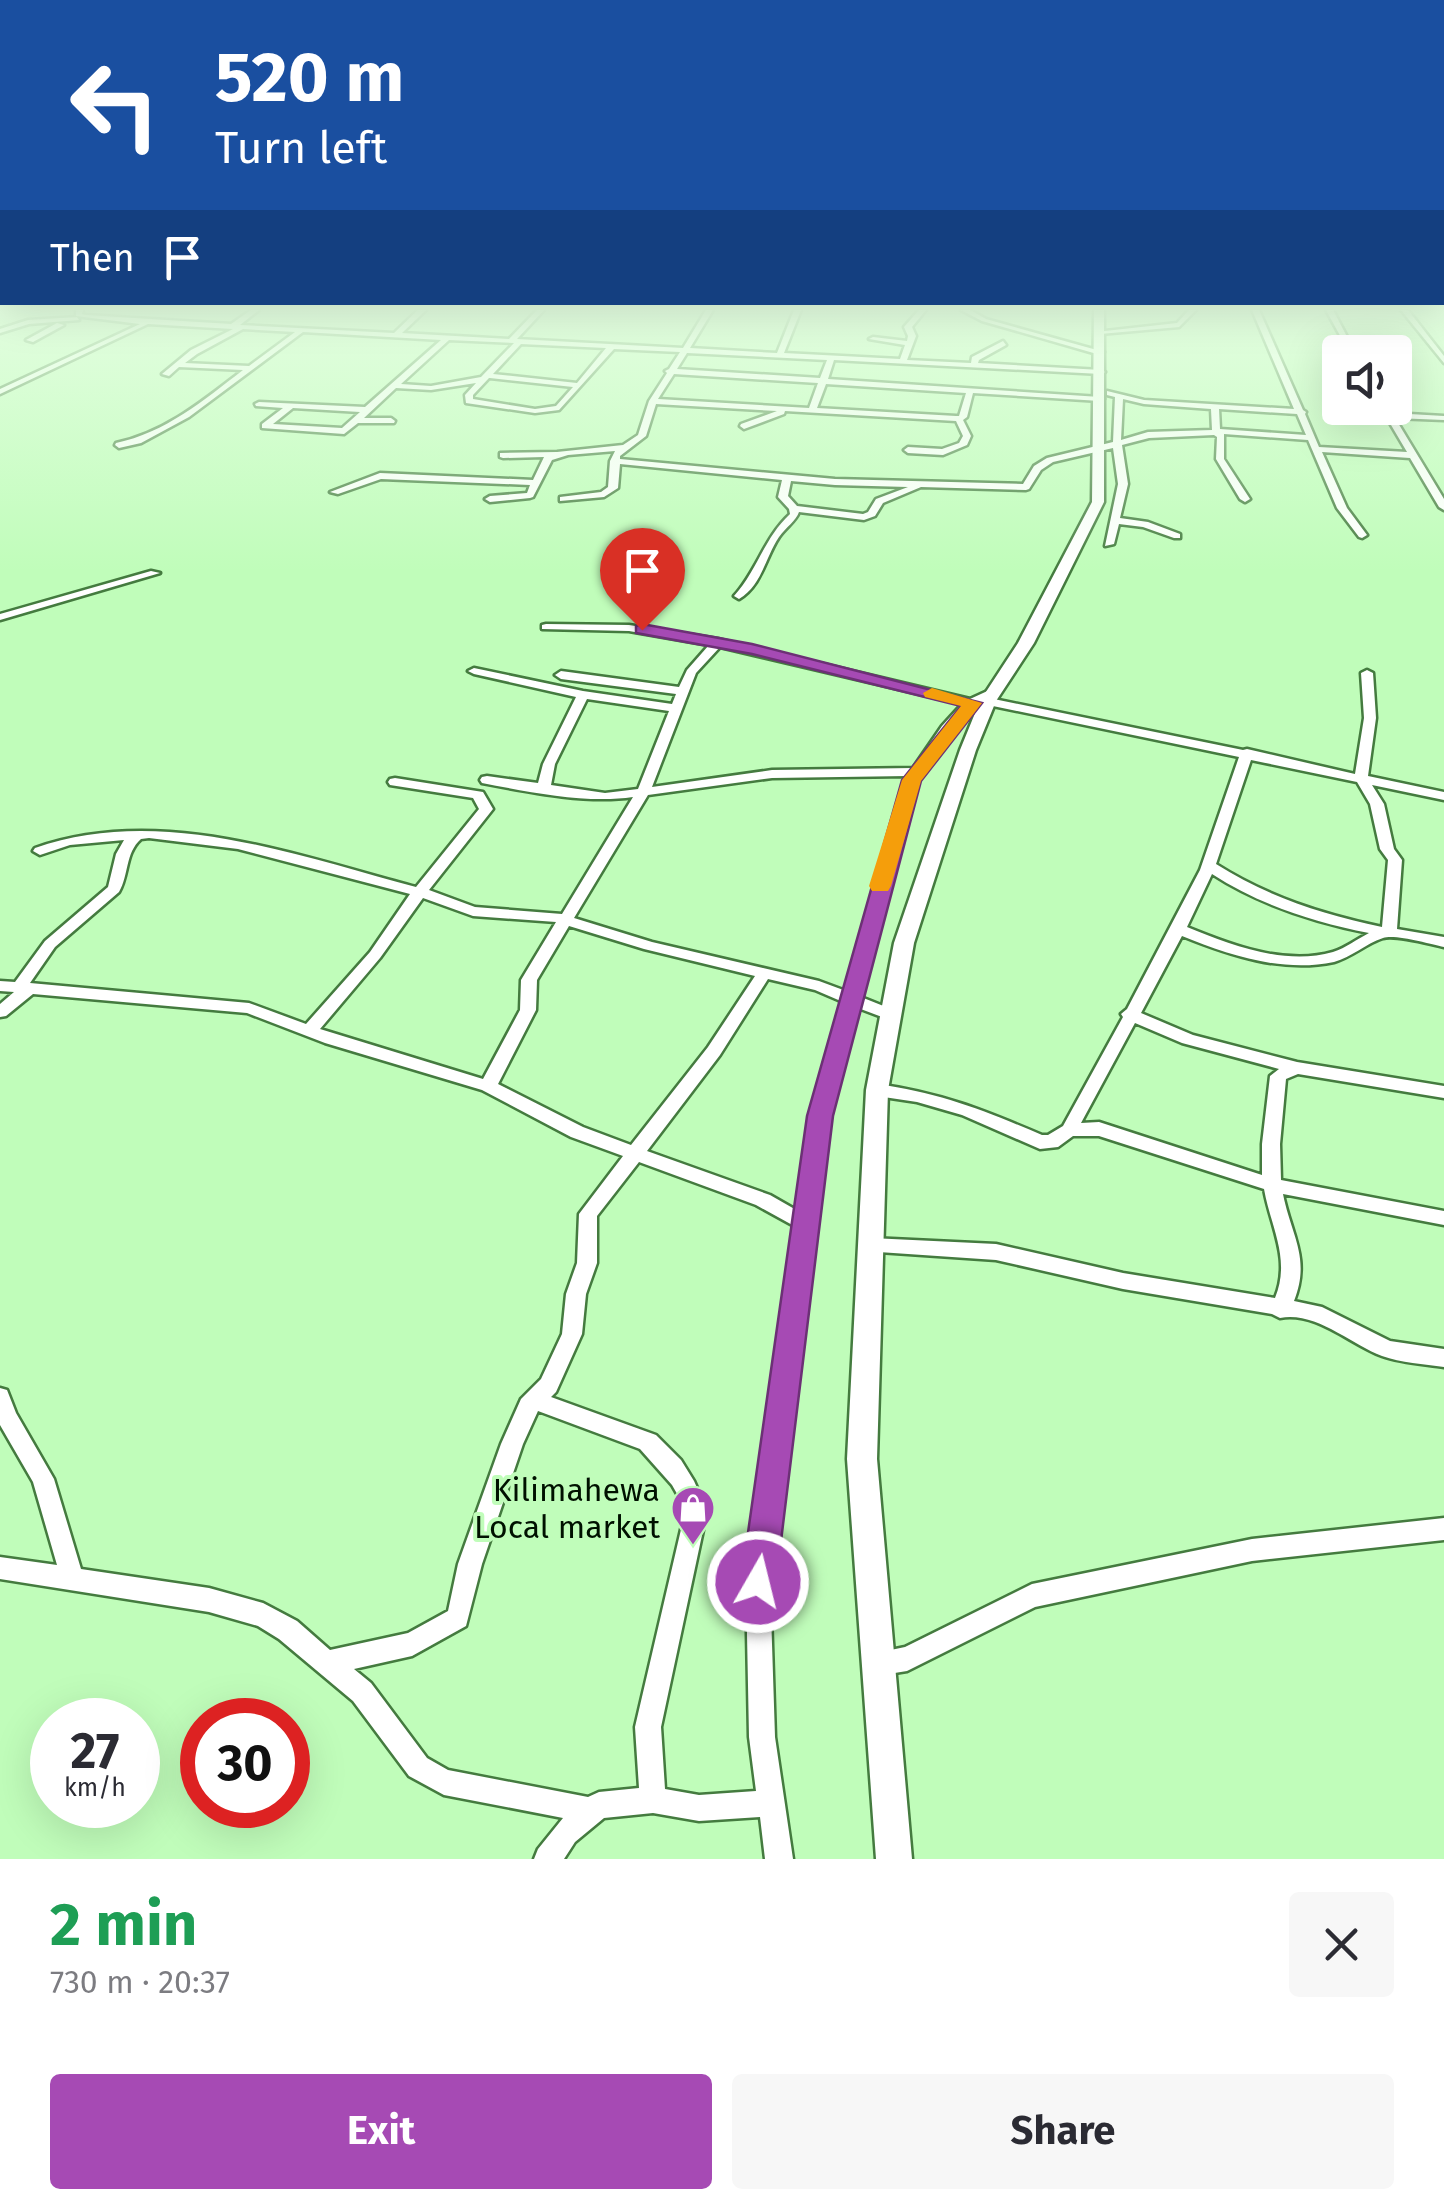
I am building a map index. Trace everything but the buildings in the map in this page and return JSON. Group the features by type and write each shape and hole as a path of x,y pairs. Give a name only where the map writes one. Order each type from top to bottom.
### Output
{"main road":[{"path":"894,1859 862,1459 863,1338 877,1090 904,943 985,699 1026,643 1098,502 1107,446 1105,397"}],"street":[{"path":"119,445 140,442 210,397"},
{"path":"294,404 265,426 336,432 348,429 383,397"},
{"path":"469,397 469,400 535,411 562,406 569,397"},
{"path":"563,498 611,490 614,461 642,436 655,397"},
{"path":"812,412 818,397"},
{"path":"908,450 942,452 963,445 968,436 960,418 968,397"},
{"path":"1107,446 1118,429 1111,397"},
{"path":"1191,397 1216,406 1302,412"},
{"path":"1295,397 1342,508 1362,536"},
{"path":"653,400 785,411 960,418"},
{"path":"259,404 368,410"},
{"path":"1216,406 1220,459 1245,499"},
{"path":"744,426 785,411"},
{"path":"1412,414 1444,418"},
{"path":"357,420 391,421"},
{"path":"1395,425 1444,507"},
{"path":"1118,429 1191,433"},
{"path":"614,461 787,478 1026,487 1040,466 1148,435 1216,432 1412,455"},
{"path":"1107,446 1123,484 1118,521 1109,544"},
{"path":"503,455 625,448"},
{"path":"490,499 525,498 537,484 545,461 558,454"},
{"path":"335,492 380,476 537,484"},
{"path":"787,478 783,498 794,508 864,517 872,514 879,501 920,486"},
{"path":"739,596 754,582 762,552 779,528 795,516 794,508"},
{"path":"1118,521 1145,524 1177,536"},
{"path":"0,617 155,573"},
{"path":"0,605 16,611"},
{"path":"546,627 628,628 718,642 1444,796"},
{"path":"488,1086 528,1010 528,980 568,921 644,792 691,672 718,642"},
{"path":"474,672 583,695 676,708"},
{"path":"1368,673 1370,718 1361,778 1377,804 1387,849 1395,860 1386,933"},
{"path":"561,675 682,691"},
{"path":"543,790 549,764 583,695"},
{"path":"779,1859 762,1737 758,1582 820,1116 898,822 917,772 985,699"},
{"path":"877,1090 968,1110 1040,1142 1052,1142 1069,1130 1209,866 1232,804 1233,781 1247,754"},
{"path":"487,780 605,797 772,774 917,772"},
{"path":"309,1031 375,955 419,892 480,823 486,803 462,790 395,782"},
{"path":"40,851 57,843 137,835 238,845 419,892 473,911 568,921 854,998 890,1014"},
{"path":"0,1012 24,988 43,951 114,889 120,881 121,852 137,835"},
{"path":"1209,866 1257,896 1325,922 1444,942"},
{"path":"1178,929 1247,955 1322,958 1336,957 1386,933"},
{"path":"326,1663 412,1644 458,1618 479,1536 512,1444 533,1400 549,1385 572,1334 576,1294 587,1263 588,1214 714,1051 764,974"},
{"path":"0,986 248,1008 309,1031 488,1086 577,1132 764,1200 806,1224"},
{"path":"1129,1014 1188,1039 1297,1068 1444,1092"},
{"path":"1280,1310 1295,1276 1272,1185 1278,1076 1297,1068"},
{"path":"1069,1130 1100,1129 1272,1185 1444,1218"},
{"path":"871,1246 996,1252 1280,1310 1315,1313 1387,1349 1444,1358"},
{"path":"0,1396 6,1416 43,1479 72,1577"},
{"path":"533,1400 648,1442 662,1453 692,1500 694,1521 648,1727 652,1800"},
{"path":"876,1664 906,1659 1032,1596 1252,1550 1444,1528"},
{"path":"0,1568 209,1600 263,1616 362,1692 418,1767 444,1782 590,1810 652,1800 699,1808 771,1804"},
{"path":"548,1859 566,1833 590,1810"}],"slow traffic":[{"path":"880,886 912,780 941,737 972,703 932,693"}],"place":[{"name":"Kilimahewa Local market","path":"693,1546"}],"route":[{"path":"642,630 752,649 972,703 941,737 912,780 820,1116 758,1582"}]}
